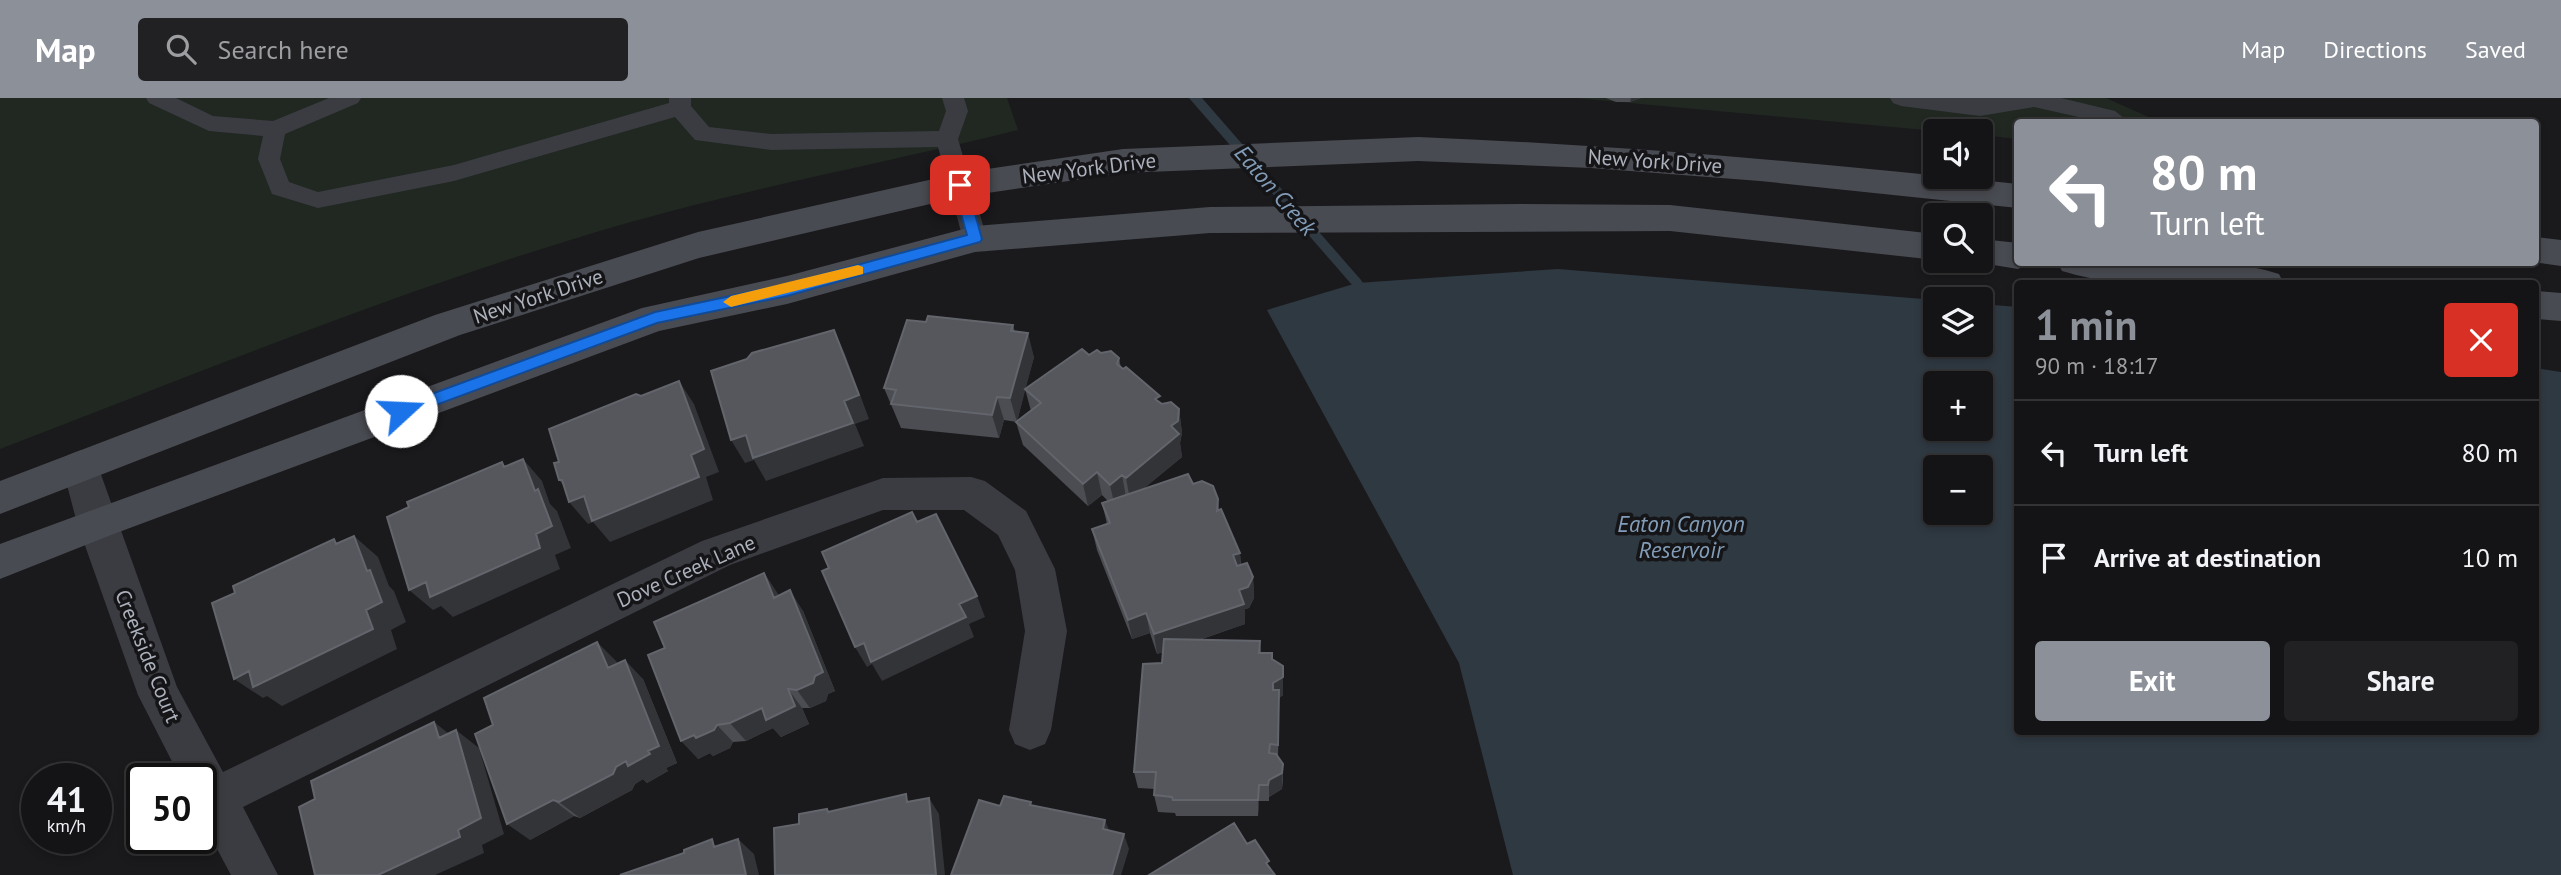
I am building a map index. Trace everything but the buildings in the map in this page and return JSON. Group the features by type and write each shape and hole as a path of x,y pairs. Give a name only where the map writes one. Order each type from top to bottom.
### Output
{"main road":[{"name":"New York Drive","path":"0,498 447,325 698,245 960,185 1123,161 1418,149 1591,156 1760,169 2014,196"},
{"path":"0,562 97,523 655,318 787,290 975,239 1210,219 1670,218 1923,246"},
{"path":"2539,250 2561,253"},
{"path":"1993,253 2014,256"},
{"path":"2109,266 2232,280"},
{"path":"2539,305 2561,307"}],"street":[{"name":"Creekside Court","path":"81,466 97,523 159,695 196,763"},
{"name":"Dove Creek Lane","path":"217,798 716,553 883,494 971,494 1012,523 1035,569 1046,631 1030,730"},
{"name":"Creekside Court","path":"217,803 255,875"}],"lane":[{"path":"157,98 209,123 275,128 350,98"},
{"path":"953,98 957,111 947,139 975,239"},
{"path":"1901,98 1980,108 2030,99 2112,119"},
{"path":"275,128 269,159 280,188 318,200 454,173 680,103 703,134 771,142 947,139"}],"shaded area":[{"path":"0,98 1007,98 1018,130 727,197 551,246 313,328 0,449"},
{"path":"1575,98 2106,98 2153,119 2014,119 2014,139 1993,136 1993,119 1923,119 1923,130"}],"water":[{"name":"Eaton Canyon Reservoir","path":"1558,269 1923,299 1923,357 1993,357 1993,305 2014,307 2014,735 2539,735 2539,368 2561,372 2561,875 1513,875 1459,663 1267,310 1357,283"}],"waterway":[{"name":"Eaton Creek","path":"1195,98 1357,283"}],"slow traffic":[{"path":"731,302 858,271"}],"route":[{"path":"401,411 655,318 787,290 975,239 960,185"}]}
